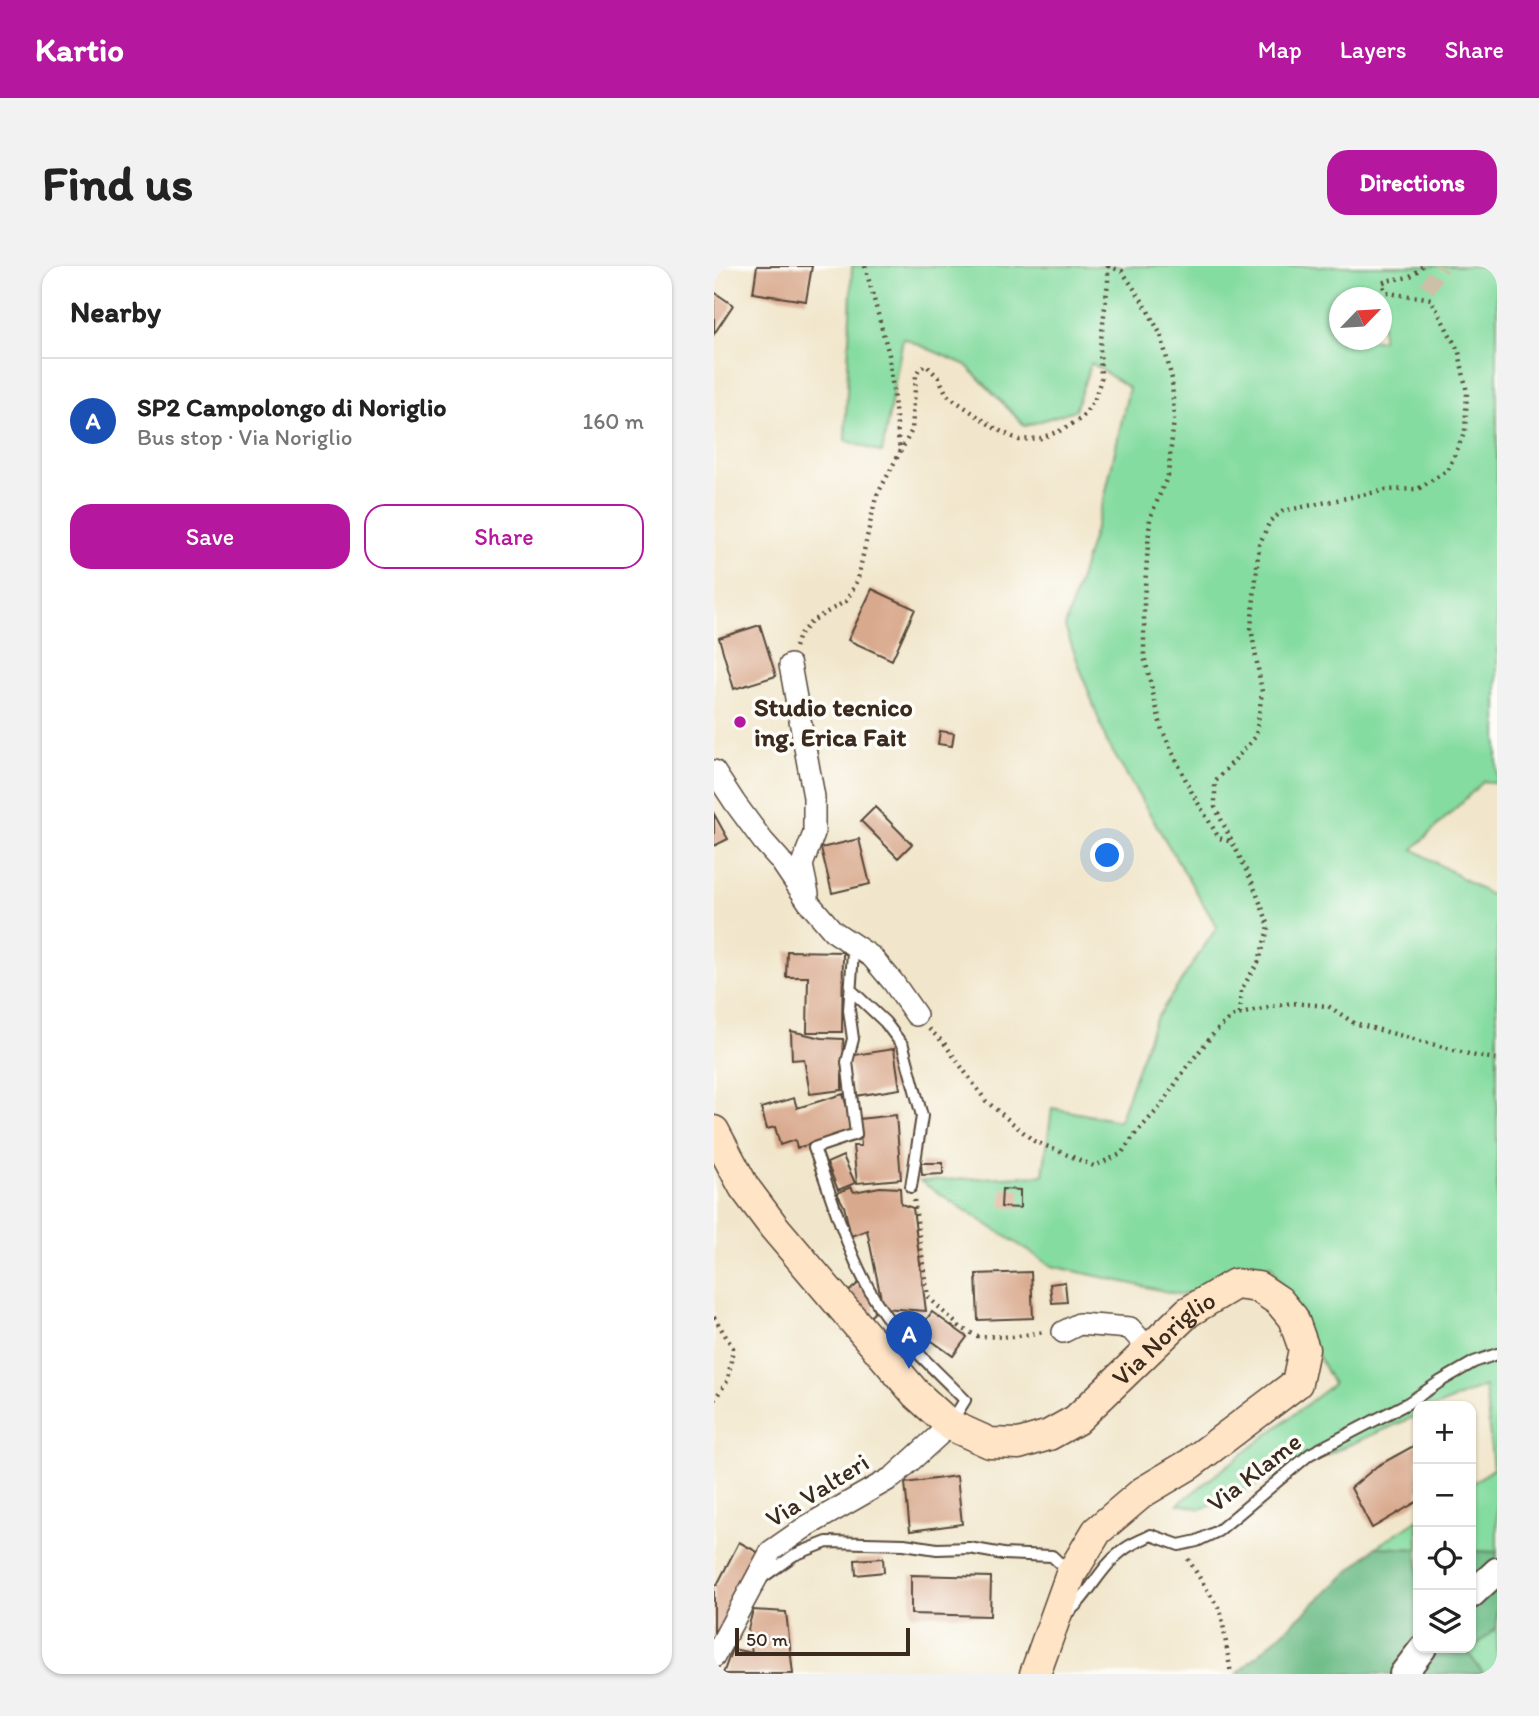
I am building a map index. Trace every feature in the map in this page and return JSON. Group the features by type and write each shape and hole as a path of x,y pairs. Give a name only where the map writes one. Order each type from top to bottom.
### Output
{"main road":[{"name":"Via Noriglio","path":"714,1131 744,1186 774,1227 916,1394 950,1425 990,1443 1019,1444 1049,1435 1076,1420 1188,1312 1235,1284 1258,1287 1279,1301 1293,1318 1304,1349 1297,1382 1190,1464 1143,1492 1097,1531 1071,1573 1035,1674"}],"street":[{"path":"790,665 814,797 814,833 802,865 809,903"},
{"path":"714,771 809,903 834,931 872,957 916,1015"},
{"path":"1063,1332 1079,1324 1129,1328 1150,1351"},
{"name":"Via Valteri","path":"714,1657 771,1551 807,1526 893,1476 950,1425"},
{"path":"1476,1590 1497,1571"},
{"path":"1403,1674 1419,1653"}],"lane":[{"path":"834,931 839,943 853,952 849,1010 853,1039 847,1062 856,1134 814,1148 852,1252 877,1303 900,1335 965,1401 950,1425"},
{"path":"851,990 885,1022 903,1046 922,1116 911,1187"},
{"name":"Via Klame","path":"1179,1545 1197,1541 1218,1531 1310,1454 1408,1403 1474,1362 1497,1354"},
{"path":"1055,1621 1077,1606 1095,1580 1122,1551 1151,1535 1179,1545"},
{"path":"755,1583 793,1555 827,1542 904,1544 937,1549 969,1548 1003,1554 1052,1556 1071,1573"}],"path":[{"path":"865,266 889,355 900,453"},
{"path":"790,665 799,635 813,621 846,601 857,582 876,497 912,430 916,375 919,369 926,365 932,368 947,395 996,429 1019,440 1041,438 1082,418 1094,401 1101,379 1100,348 1108,266 1122,271 1161,335 1172,379 1174,419 1168,475 1150,518 1144,599 1144,656 1161,730 1192,793 1219,838 1233,842"},
{"path":"1240,1014 1241,990 1259,961 1269,926 1252,882 1215,807 1215,782 1256,736 1262,692 1251,628 1259,545 1269,522 1283,511 1386,490 1418,489 1448,470 1465,431 1467,393 1459,352 1431,299 1414,295 1396,296 1385,291 1382,283 1386,280 1402,280 1416,273 1422,266"},
{"path":"916,1015 944,1043 986,1101 1034,1141 1094,1166 1121,1154 1136,1133 1150,1121 1214,1033 1231,1017 1240,1014 1291,1003 1328,1006 1354,1023 1476,1056 1497,1059"},
{"path":"911,1187 928,1297 961,1328 977,1336 1012,1337 1063,1332"},
{"path":"714,1317 733,1348 728,1380 714,1400"},
{"path":"1179,1545 1221,1612 1231,1674"}],"green space":[{"path":"852,266 1497,266 1497,784 1484,781 1413,849 1494,897 1497,896 1497,1552 1476,1551 1476,1481 1493,1469 1485,1386 1450,1401 1413,1401 1413,1417 1201,1509 1178,1504 1333,1384 1271,1265 1182,1295 1052,1266 920,1181 1043,1175 1052,1108 1119,1121 1154,1022 1217,927 1107,742 1065,627 1105,496 1129,388 1091,363 1075,410 1025,426 966,365 903,338 882,453 845,440"},
{"path":"1413,1522 1413,1549 1376,1547"},
{"path":"1376,1547 1413,1549 1413,1653 1468,1653 1484,1674 1237,1674"},
{"path":"1476,1551 1497,1552 1497,1627 1476,1646"},
{"path":"1497,1627 1497,1674 1484,1674 1468,1653 1476,1653 1476,1646"}],"building":[{"path":"757,266 812,266 806,301 753,293"},
{"path":"714,292 733,305 714,334"},
{"path":"872,589 915,609 892,660 848,640"},
{"path":"760,625 776,676 734,689 719,638"},
{"path":"940,731 954,733 952,746 938,744"},
{"path":"875,807 912,844 898,858 861,821"},
{"path":"714,814 728,839 714,846"},
{"path":"859,839 870,884 832,893 821,848"},
{"path":"787,951 843,952 842,1032 807,1032 808,977 786,977"},
{"path":"791,1031 822,1038 843,1039 845,1074 842,1075 842,1090 810,1094 804,1059 792,1060"},
{"path":"894,1049 900,1089 855,1096 848,1056"},
{"path":"843,1094 854,1131 797,1148 795,1140 780,1145 775,1127 767,1129 761,1108 794,1098 797,1108"},
{"path":"896,1115 901,1179 857,1183 853,1146 861,1146 859,1119"},
{"path":"843,1156 855,1183 838,1190 827,1163"},
{"path":"921,1163 943,1163 943,1174 922,1175"},
{"path":"851,1187 854,1192 880,1187 900,1188 901,1204 913,1208 926,1311 883,1308 867,1230 851,1236 844,1206 837,1193"},
{"path":"1002,1189 1020,1190 1020,1208 1001,1207"},
{"path":"1031,1272 1033,1318 978,1320 976,1274"},
{"path":"860,1282 872,1296 874,1313 863,1323 841,1298"},
{"path":"1065,1282 1067,1302 1052,1303 1050,1284"},
{"path":"932,1312 967,1337 953,1356 918,1331"},
{"path":"1413,1446 1413,1504 1372,1528 1351,1488 1377,1466"},
{"path":"957,1476 962,1524 910,1531 905,1483"},
{"path":"739,1542 761,1554 714,1643 714,1584 717,1585"},
{"path":"883,1558 884,1572 856,1575 855,1560"},
{"path":"911,1575 991,1577 990,1616 911,1614"},
{"path":"753,1610 786,1612 793,1674 723,1674 732,1649 752,1653 748,1629"}],"tunnel":[{"path":"1427,289 1441,266"}],"place":[{"name":"Studio tecnico ing. Erica Fait","path":"740,722"},
{"name":"SP2 Campolongo di Noriglio","path":"909,1369"}]}
